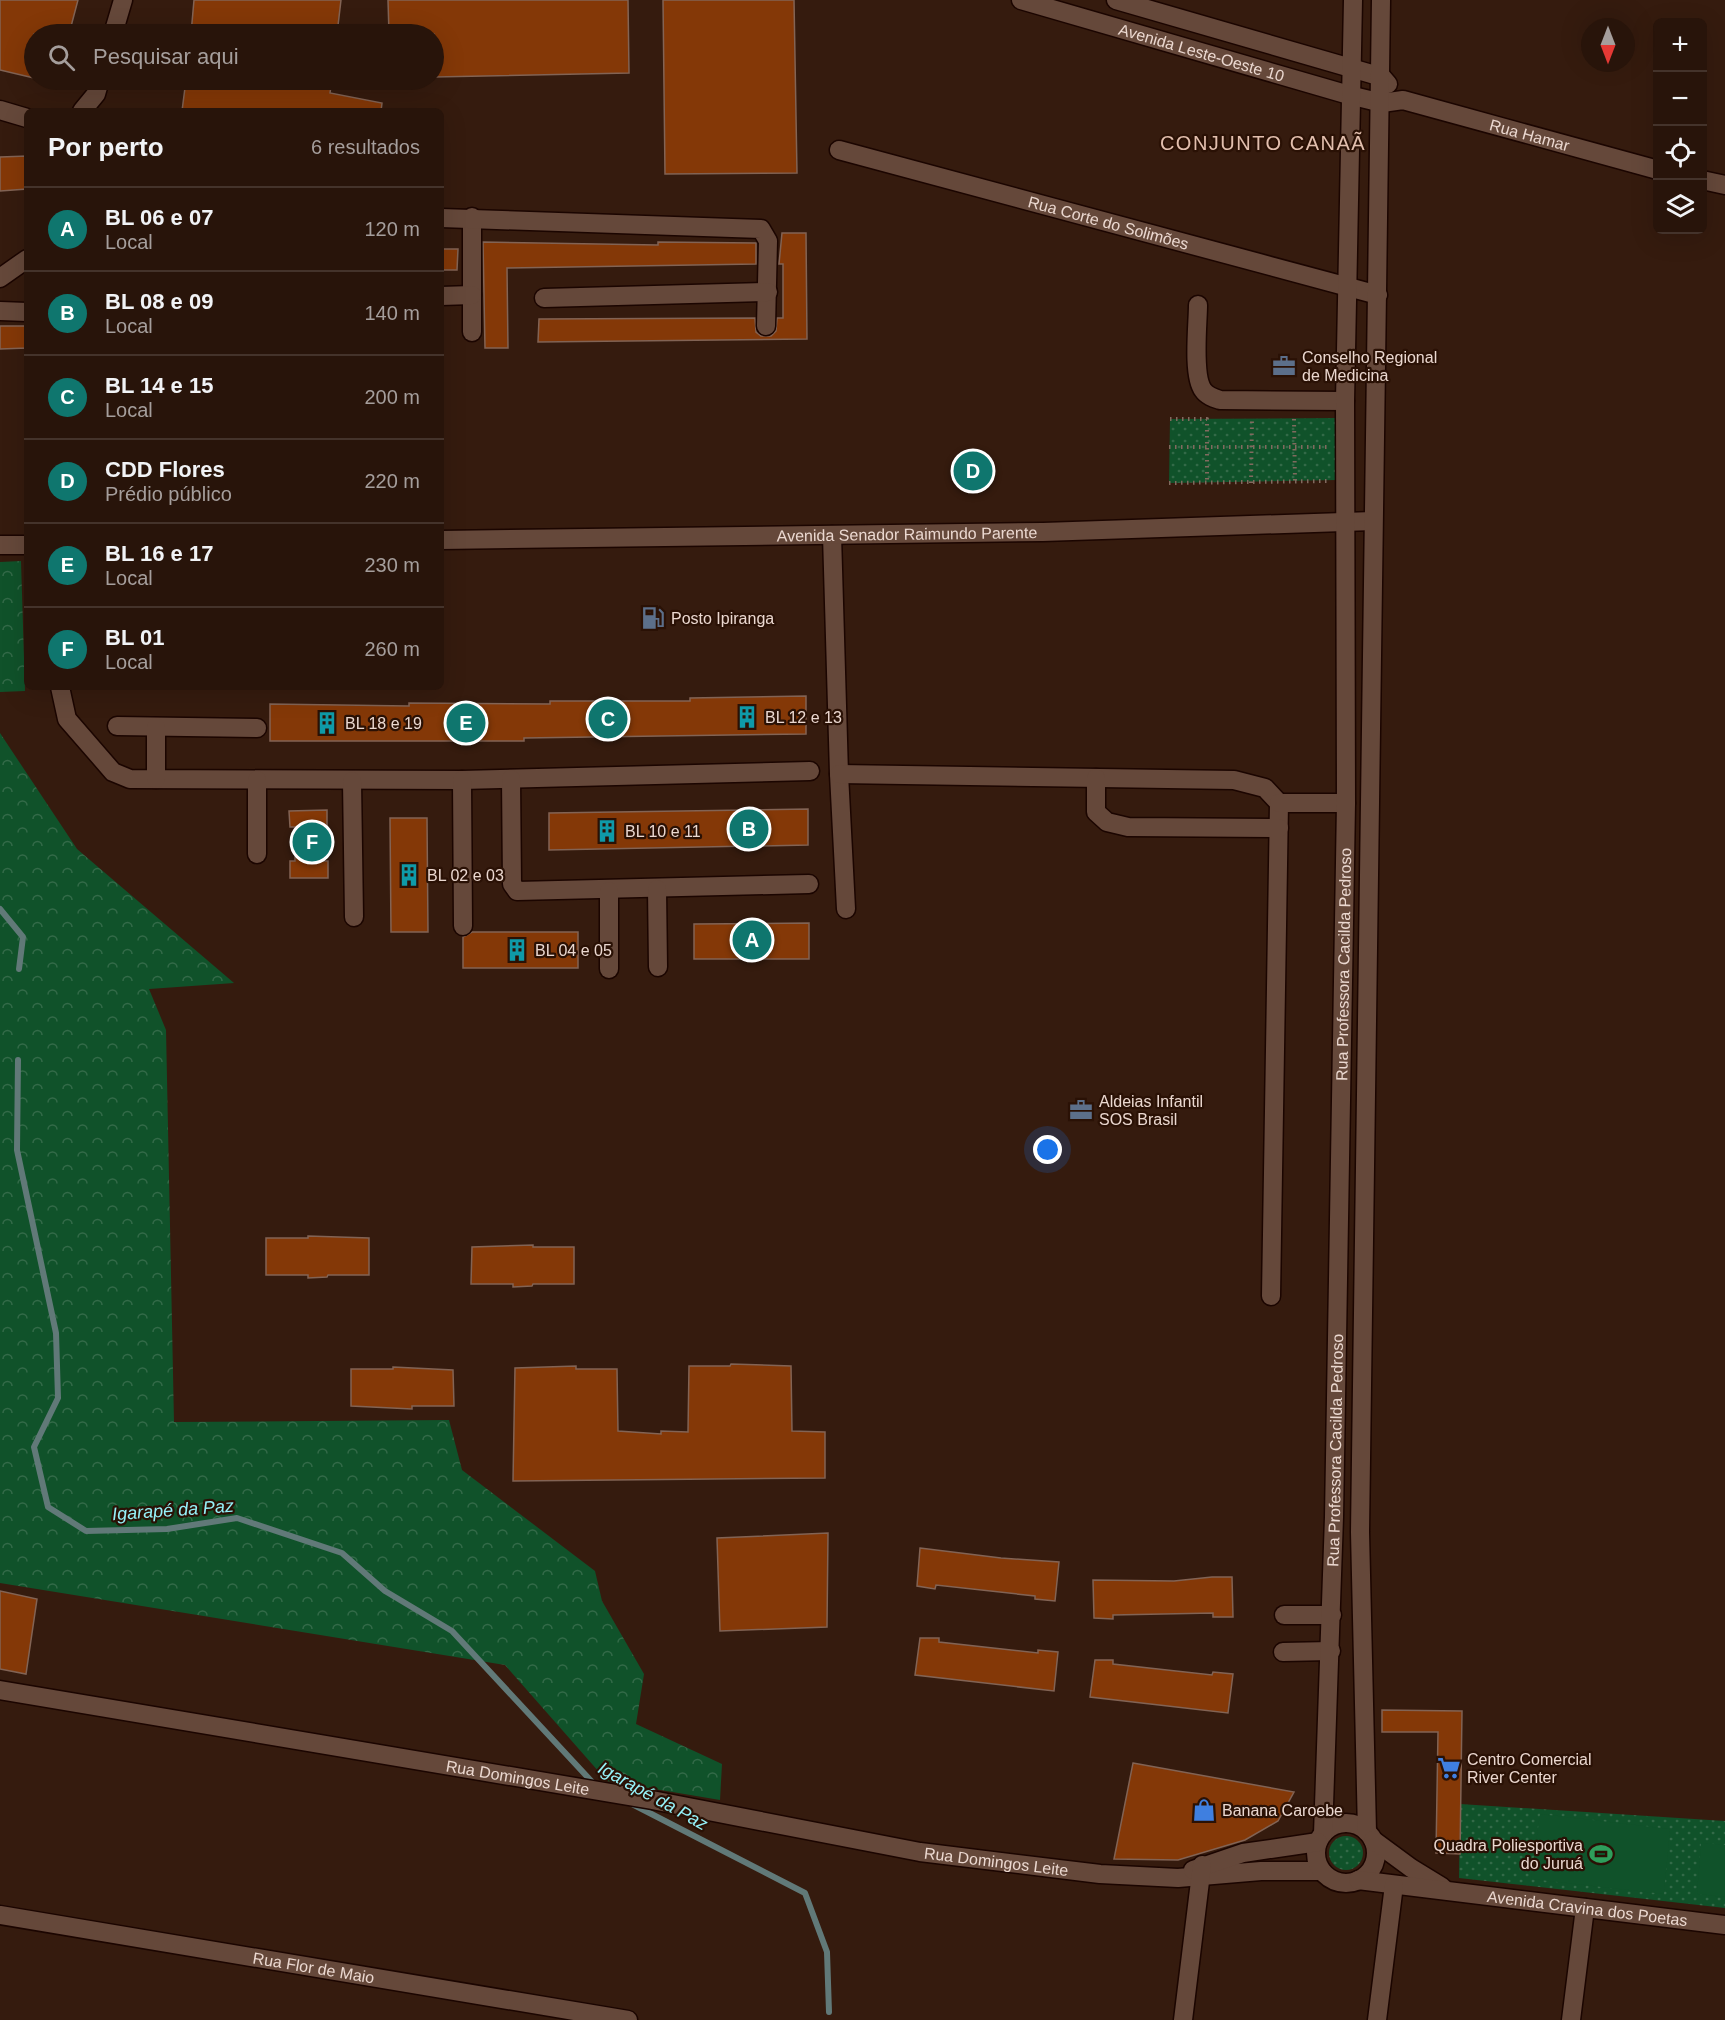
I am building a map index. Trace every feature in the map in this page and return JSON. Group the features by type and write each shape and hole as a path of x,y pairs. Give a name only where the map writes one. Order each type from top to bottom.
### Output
{"street":[{"path":"116,24 123,0"},
{"name":"Avenida Leste-Oeste 10","path":"1022,0 1382,103"},
{"name":"Avenida Leste-Oeste 10","path":"1116,0 1382,77"},
{"name":"Rua Professora Cacilda Pedroso","path":"1320,1838 1332,1615 1346,803 1345,401 1353,0"},
{"name":"Rua Professora Cacilda Pedroso","path":"1370,1836 1360,1532 1382,0"},
{"path":"1382,77 1403,99"},
{"path":"84,108 97,90"},
{"name":"Rua Hamar","path":"1382,103 1403,99 1653,169"},
{"path":"0,110 24,116"},
{"name":"Rua Corte do Solimões","path":"839,150 1378,295"},
{"path":"1707,181 1725,184"},
{"path":"472,217 472,332"},
{"path":"444,218 472,217 761,229 768,241 766,326"},
{"path":"0,278 24,261"},
{"path":"544,298 768,292"},
{"path":"444,296 472,295"},
{"path":"1198,305 1200,382 1203,391 1211,397 1220,400 1345,401"},
{"path":"0,311 24,312"},
{"name":"Avenida Senador Raimundo Parente","path":"444,540 1043,532 1373,521"},
{"path":"832,535 839,774 846,909"},
{"path":"0,545 24,545"},
{"path":"61,690 67,719 114,772 130,779 462,780 810,771"},
{"path":"117,726 257,728"},
{"path":"156,727 156,779"},
{"path":"839,774 1249,782 1265,788 1279,803 1271,1296"},
{"path":"1096,778 1096,812 1107,822 1128,827 1279,828"},
{"path":"511,779 512,884 514,890 519,892 809,884"},
{"path":"257,854 258,780"},
{"path":"462,780 463,926"},
{"path":"352,781 354,917"},
{"path":"1279,803 1346,803"},
{"path":"657,889 658,967"},
{"path":"609,891 609,969"},
{"path":"1284,1615 1332,1615"},
{"path":"1283,1652 1330,1651"},
{"name":"Rua Domingos Leite","path":"0,1690 652,1800 920,1852 1100,1874 1178,1878 1244,1853 1320,1838"},
{"path":"1340,1823 1359,1826 1370,1836 1376,1847 1374,1863 1365,1876 1359,1880 1339,1882 1322,1871 1316,1852 1320,1838 1340,1823"},
{"name":"Avenida Cravina dos Poetas","path":"1370,1836 1411,1868 1449,1891"},
{"path":"1183,2020 1202,1870"},
{"name":"Rua Domingos Leite","path":"1202,1870 1322,1871"},
{"name":"Avenida Cravina dos Poetas","path":"1359,1880 1725,1925"},
{"path":"1377,2020 1394,1885"},
{"path":"1571,2020 1585,1908"},
{"name":"Rua Flor de Maio","path":"0,1915 628,2020"}],"path":[{"path":"1283,419 1305,418"},
{"path":"1170,419 1207,419 1206,483"},
{"path":"1251,483 1250,419 1261,419"},
{"path":"1294,419 1295,482"},
{"path":"1169,447 1336,447"},
{"path":"1169,483 1336,480"}],"green space":[{"path":"1337,418 1336,480 1169,483 1170,419"},
{"path":"21,561 25,691 0,692 0,562"},
{"path":"0,733 77,849 234,983 149,989 166,1030 174,1422 449,1420 462,1470 595,1571 602,1601 644,1674 636,1724 722,1764 720,1800 607,1781 505,1665 0,1583"},
{"path":"1460,1804 1725,1821 1725,1908 1459,1878"},
{"name":"Quadra Poliesportiva do Juruá","path":"1540,1814 1670,1829 1664,1894 1531,1879"},
{"path":"1346,1836 1358,1841 1363,1853 1358,1865 1346,1870 1334,1865 1329,1853 1334,1841"},
{"path":"1701,1843 1725,1845 1725,1897 1697,1894"}],"building":[{"path":"0,0 78,0 72,24 24,24 24,76 0,70"},
{"path":"194,0 341,0 338,24 192,24"},
{"path":"388,0 628,0 629,73 444,77 444,24 389,24"},
{"path":"663,0 794,0 797,173 665,174"},
{"path":"185,90 330,90 330,93 382,103 381,108 182,108"},
{"path":"24,156 24,189 0,191 0,157"},
{"path":"782,233 806,233 807,339 538,342 539,319 755,318 756,332 761,336 771,336 776,331 777,318 783,318 783,264 779,264"},
{"path":"483,242 658,245 658,242 756,243 756,264 507,268 508,348 485,348"},
{"path":"444,249 458,249 457,270 444,270"},
{"path":"0,326 24,326 24,348 0,349"},
{"path":"806,696 806,734 524,738 524,741 270,741 270,704 409,706 409,703 550,704 550,701 690,701 690,698"},
{"path":"808,809 808,845 549,850 549,813"},
{"path":"327,810 327,828 322,828 322,861 328,861 328,878 290,878 290,861 295,861 295,827 290,827 289,811"},
{"name":"BL 02 e 03","path":"390,818 427,818 428,932 391,932"},
{"path":"809,923 809,959 694,959 694,924"},
{"name":"BL 04 e 05","path":"472,932 578,932 578,968 463,968 463,937"},
{"path":"308,1236 369,1238 369,1275 328,1275 327,1277 308,1278 308,1275 266,1275 266,1238 308,1238"},
{"path":"533,1245 533,1247 574,1247 574,1284 533,1284 532,1286 513,1287 513,1284 471,1284 472,1247"},
{"path":"731,1364 791,1366 792,1431 825,1432 825,1478 513,1481 515,1368 576,1366 576,1369 617,1369 618,1431 661,1434 661,1431 688,1432 689,1366 730,1366"},
{"path":"393,1367 453,1370 454,1406 412,1406 412,1409 351,1406 351,1369 393,1369"},
{"path":"828,1533 827,1627 720,1631 717,1538"},
{"path":"920,1548 1001,1558 1059,1562 1055,1601 1035,1599 1035,1596 936,1585 935,1589 917,1586"},
{"path":"1232,1577 1233,1617 1213,1617 1213,1613 1113,1615 1113,1619 1094,1618 1093,1580 1174,1581"},
{"path":"0,1591 37,1599 26,1674 0,1669"},
{"path":"920,1638 939,1638 939,1642 1038,1653 1038,1650 1058,1652 1054,1691 915,1675"},
{"path":"1095,1660 1113,1660 1113,1664 1212,1675 1213,1672 1233,1674 1228,1713 1090,1697"},
{"name":"Centro Comercial River Center","path":"1382,1710 1462,1711 1460,1854 1436,1853 1438,1732 1382,1732"},
{"name":"Banana Caroebe","path":"1133,1763 1294,1792 1278,1821 1245,1840 1178,1860 1114,1859"}],"waterway":[{"name":"Igarapé da Paz","path":"0,909 23,937 19,969"},
{"name":"Igarapé da Paz","path":"18,1060 17,1150 56,1333 58,1398 34,1447 48,1507 86,1531 167,1529 237,1518 342,1553 385,1591 452,1631 594,1784"},
{"name":"Igarapé da Paz","path":"632,1804 805,1893 827,1952 829,2012"}],"place":[{"name":"Conselho Regional de Medicina","path":"1284,366"},
{"name":"CDD Flores","path":"973,471"},
{"name":"Posto Ipiranga","path":"653,618"},
{"name":"BL 12 e 13","path":"747,717"},
{"name":"BL 14 e 15","path":"608,719"},
{"name":"BL 18 e 19","path":"327,723"},
{"name":"BL 16 e 17","path":"466,723"},
{"name":"BL 08 e 09","path":"749,829"},
{"name":"BL 10 e 11","path":"607,831"},
{"name":"BL 01","path":"312,842"},
{"name":"BL 02 e 03","path":"409,875"},
{"name":"BL 06 e 07","path":"752,940"},
{"name":"BL 04 e 05","path":"517,950"},
{"name":"Aldeias Infantil SOS Brasil","path":"1081,1110"},
{"name":"Centro Comercial River Center","path":"1449,1768"},
{"name":"Banana Caroebe","path":"1204,1810"},
{"name":"Quadra Poliesportiva do Juruá","path":"1601,1854"}],"district":[{"name":"CONJUNTO CANAÃ","path":"1263,143"}]}
